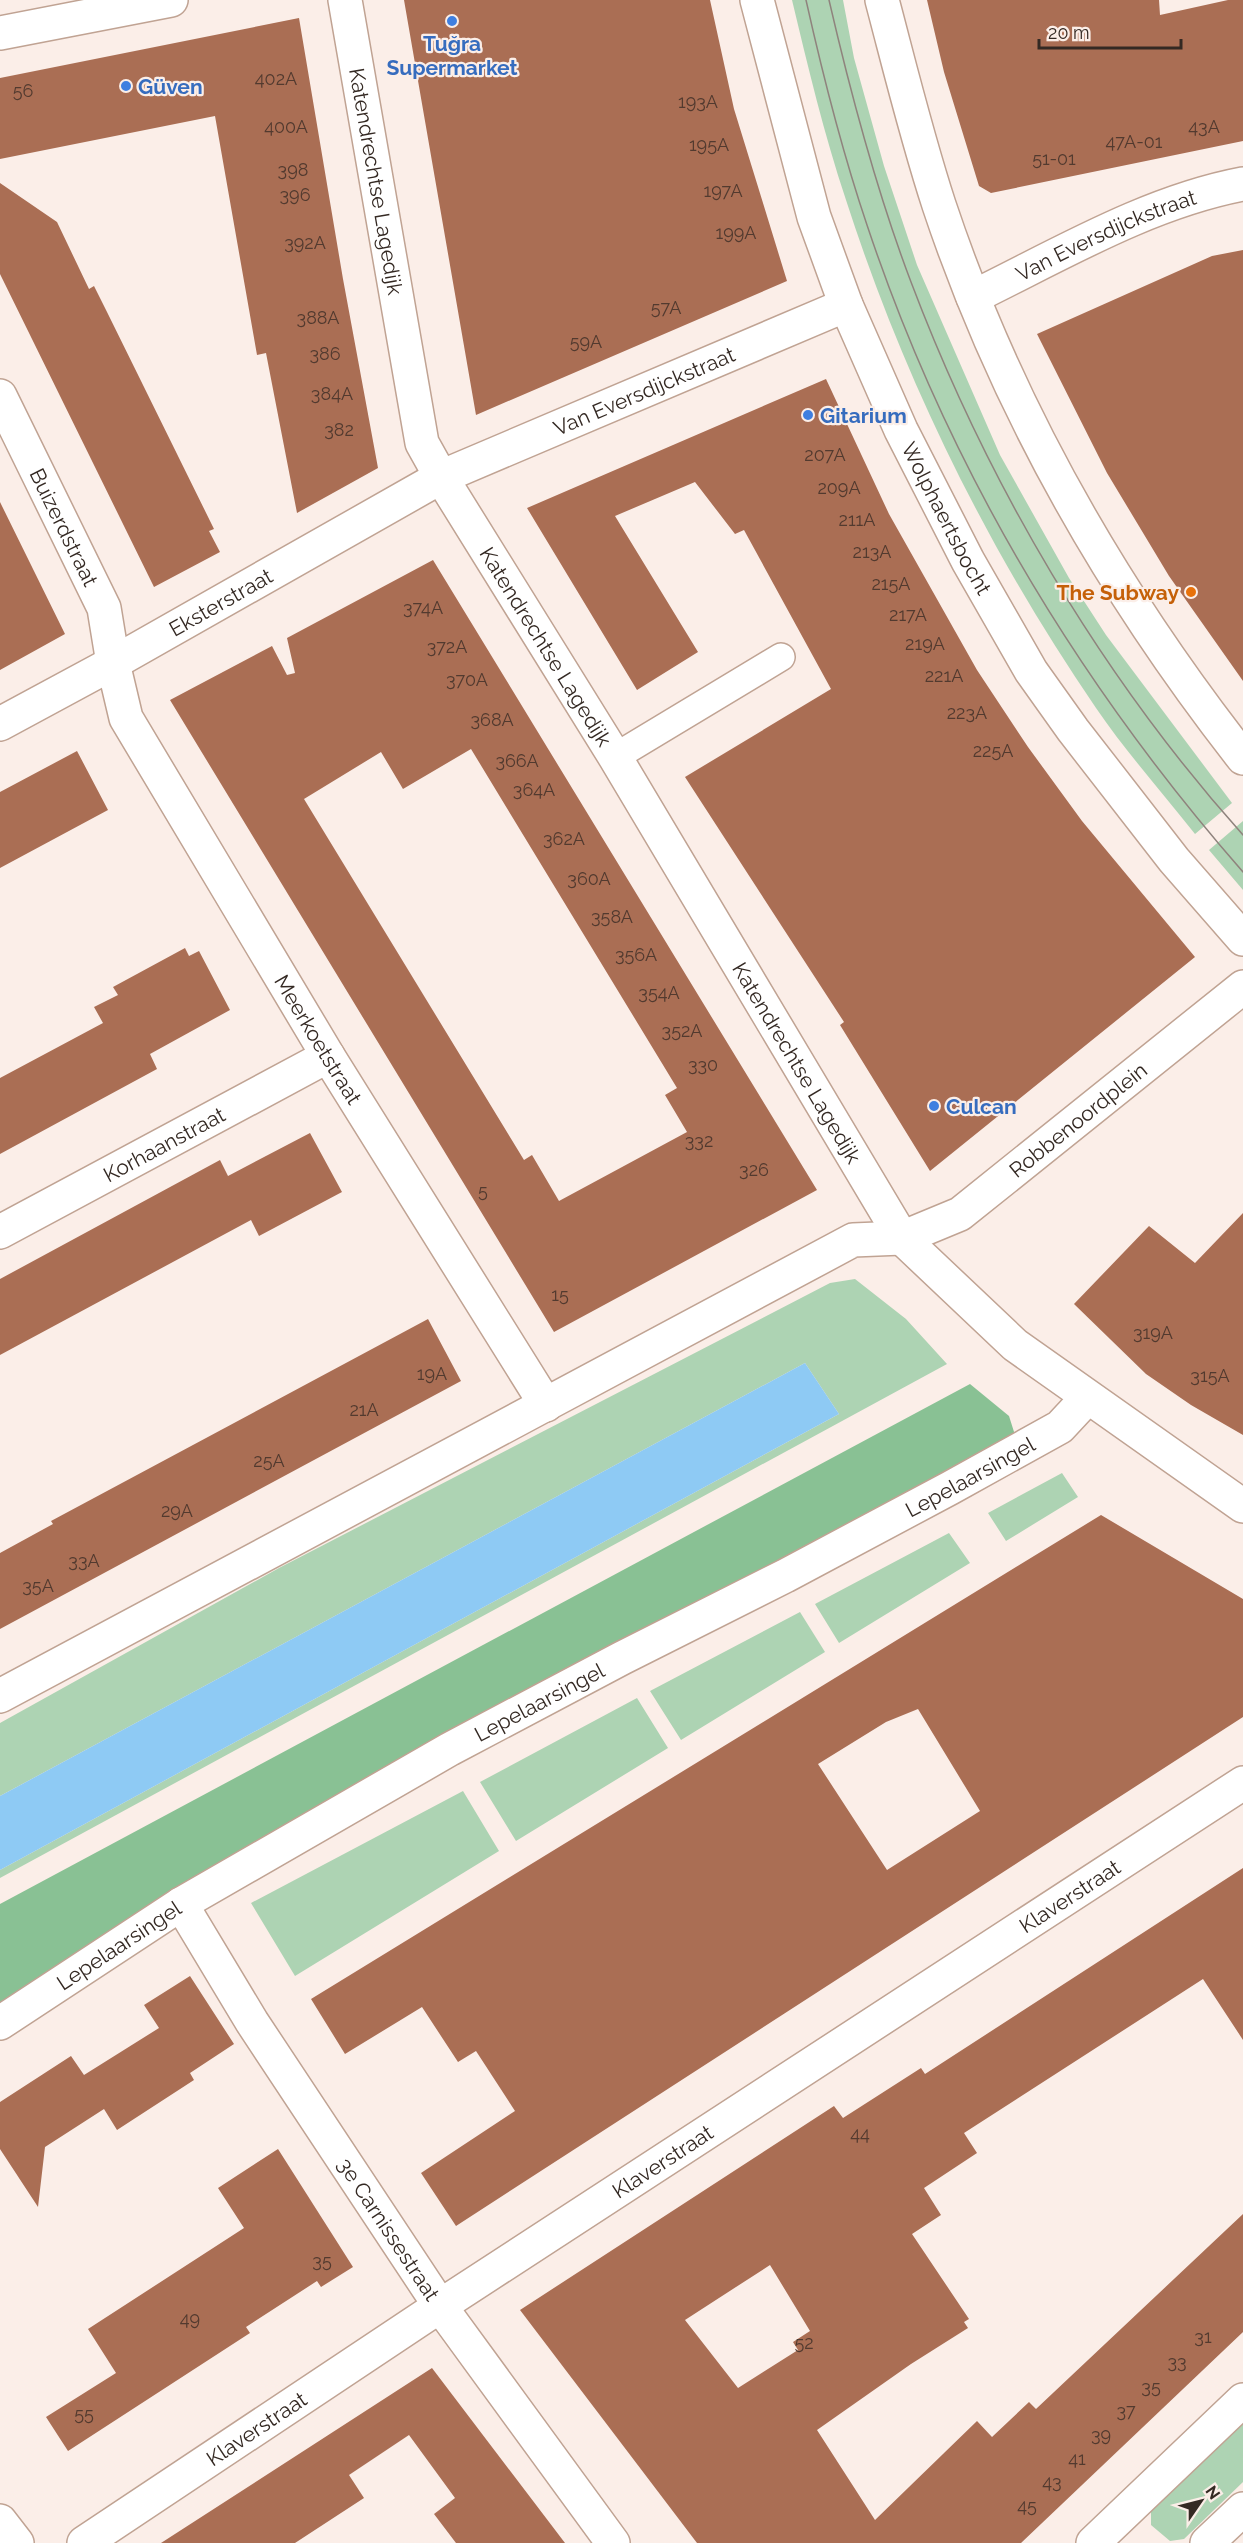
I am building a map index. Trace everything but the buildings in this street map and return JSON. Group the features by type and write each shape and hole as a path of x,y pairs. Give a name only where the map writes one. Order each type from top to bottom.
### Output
{"street":[{"path":"0,33 171,0"},
{"name":"Katendrechtse Lagedijk","path":"345,0 422,443 615,757 902,1238 1015,1346 1088,1398"},
{"name":"Wolphaertsbocht","path":"757,0 814,218 846,305 901,430 968,561 1031,671 1072,730 1174,860 1243,939"},
{"path":"882,0 936,195 973,297 1024,413 1102,555 1187,685 1243,758"},
{"name":"Van Eversdijckstraat","path":"973,297 1109,231 1166,207 1207,191 1243,184"},
{"name":"Van Eversdijckstraat","path":"441,477 846,305"},
{"name":"Buizerdstraat","path":"0,396 104,608 113,663"},
{"name":"Eksterstraat","path":"0,724 113,663 441,477"},
{"path":"615,757 781,657"},
{"name":"Meerkoetstraat","path":"113,663 126,718 328,1056 546,1406"},
{"name":"Robbenoordplein","path":"902,1238 960,1214 1243,987"},
{"name":"Korhaanstraat","path":"0,1232 328,1056"},
{"path":"0,1696 853,1240 902,1238"},
{"path":"1088,1398 1243,1506"},
{"name":"Lepelaarsingel","path":"0,2023 182,1904 450,1749 622,1658 785,1576 1060,1427 1088,1398"},
{"name":"Klaverstraat","path":"84,2543 440,2306 1243,1783"},
{"name":"3e Carnissestraat","path":"182,1904 252,2022 440,2306 613,2543"},
{"path":"1106,2539 1243,2400"},
{"path":"1207,2543 1243,2509"}],"green space":[{"path":"792,0 843,0 854,58 884,166 917,265 1000,455 1069,578 1106,635 1232,803 1195,834 1096,708 1057,649 985,526 922,399 894,333 846,200 810,75"},
{"path":"1243,821 1243,890 1209,850"},
{"path":"855,1279 906,1319 947,1364 0,1878 0,1870 839,1414 805,1363 0,1796 0,1723 279,1568 830,1283"},
{"path":"970,1384 1009,1416 1015,1435 190,1879 0,2003 0,1904"},
{"path":"1062,1473 1078,1497 1006,1541 988,1513"},
{"path":"949,1533 970,1563 839,1643 815,1604"},
{"path":"800,1612 825,1652 681,1740 650,1691"},
{"path":"637,1698 668,1748 516,1841 480,1782"},
{"path":"463,1791 499,1851 295,1976 251,1903"},
{"path":"1243,2418 1243,2482 1184,2539 1170,2541 1151,2525 1151,2507"}],"water":[{"path":"805,1363 839,1414 0,1870 0,1796"}],"tram line":[{"path":"806,0 849,169 867,225 899,314 936,401 977,485 1072,647 1125,724 1182,799 1243,872"},
{"path":"829,0 875,177 911,282 941,357 975,431 1052,574 1095,643 1141,709 1191,774 1243,835"}],"place":[{"name":"Tuğra Supermarket","path":"452,21"},
{"name":"Güven","path":"126,86"},
{"name":"Gitarium","path":"808,415"},
{"name":"The Subway","path":"1191,592"},
{"name":"Culcan","path":"934,1106"}]}
